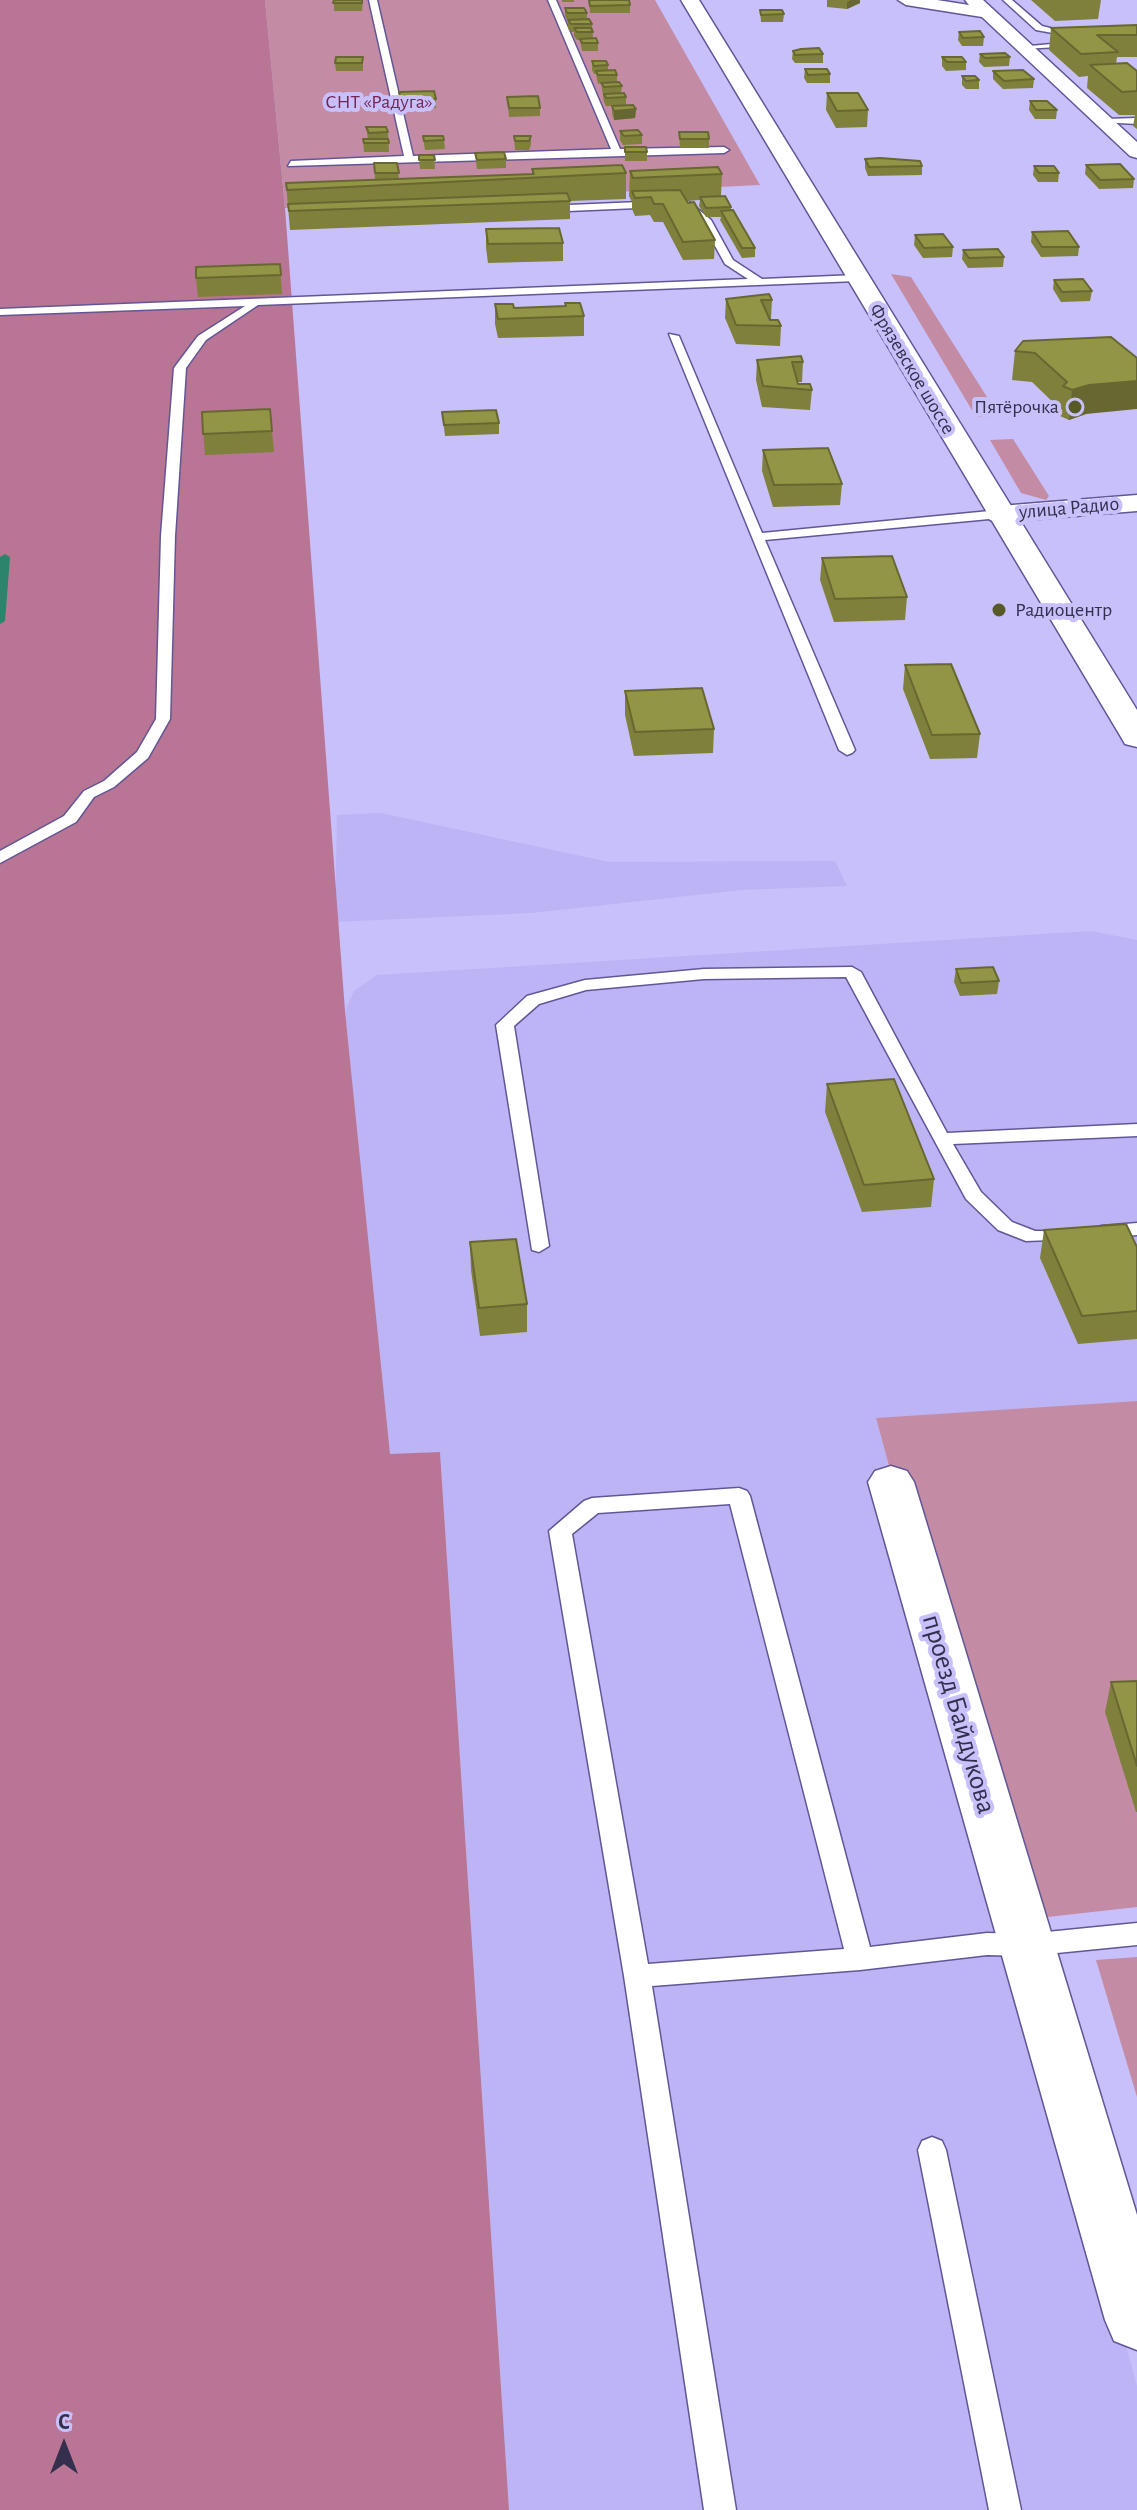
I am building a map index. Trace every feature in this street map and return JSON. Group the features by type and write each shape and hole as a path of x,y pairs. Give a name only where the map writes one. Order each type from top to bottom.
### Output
{"main road":[{"name":"Фрязевское шоссе","path":"690,0 1137,737"},
{"name":"улица Радио","path":"1000,514 1137,503"}],"street":[{"path":"906,0 980,6 1020,36 1137,152"},
{"name":"проезд Байдукова","path":"891,1482 1137,2320"}],"lane":[{"path":"373,0 409,159"},
{"path":"552,0 617,152"},
{"path":"1007,0 1047,31"},
{"path":"1020,36 1047,31 1086,35"},
{"path":"1020,36 1080,44"},
{"path":"1104,122 1137,121"},
{"path":"291,164 724,150"},
{"path":"530,209 687,203 695,215 707,222 729,262 760,282"},
{"path":"0,312 857,278"},
{"path":"0,858 70,819 89,794 109,784 143,755 163,719 168,536 180,368 202,338 230,316 256,303"},
{"path":"673,336 847,750"},
{"path":"757,537 1000,514"},
{"path":"539,1246 505,1025 533,1000 585,985 704,974 852,972 973,1195 1005,1226 1033,1237 1137,1229"},
{"path":"941,1139 1137,1130"},
{"path":"720,2510 637,1976 560,1531 592,1506 739,1496 860,1959"},
{"path":"637,1976 860,1959 987,1944 1027,1945 1137,1934"},
{"path":"932,2150 1005,2510"}],"shaded area":[{"path":"0,0 265,0 285,208 345,1011 390,1454 440,1452 509,2510 0,2510"},
{"path":"381,813 609,862 835,861 847,886 741,890 532,913 335,922 337,815"},
{"path":"1091,931 1137,940 1137,1401 876,1419 1137,2386 1137,2510 509,2510 440,1452 390,1455 345,1011 354,991 377,975"}],"green space":[{"name":"СНТ «Радуга»","path":"265,0 655,0 760,185 285,208"},
{"path":"891,274 911,277 999,416 976,417"},
{"path":"1013,439 1049,496 1046,500 1021,493 990,440"},
{"path":"1137,1401 1137,1907 1012,1921 876,1418"},
{"path":"1137,1957 1137,2097 1096,1960"}],"building":[{"path":"334,0 362,0 362,3 333,3"},
{"path":"589,0 629,0 630,5 590,6"},
{"path":"565,8 584,8 587,13 567,13"},
{"path":"760,10 782,10 784,14 761,15"},
{"path":"589,19 592,24 571,24 568,20"},
{"path":"1137,25 1137,35 1097,35 1118,52 1081,54 1051,28"},
{"path":"574,28 591,28 593,32 577,32"},
{"path":"980,31 984,37 963,38 959,32"},
{"path":"596,38 598,43 582,43 580,39"},
{"path":"819,48 823,54 795,55 793,51 801,49"},
{"path":"1005,53 1010,57 985,58 980,54"},
{"path":"336,57 363,57 362,63 335,63"},
{"path":"942,57 962,57 966,62 947,62"},
{"path":"592,61 606,61 608,65 594,66"},
{"path":"1127,63 1137,71 1137,91 1122,92 1090,65"},
{"path":"805,69 827,69 830,74 808,75"},
{"path":"615,70 617,75 598,75 596,71"},
{"path":"1023,70 1034,79 1004,81 993,71"},
{"path":"962,76 975,76 979,80 966,81"},
{"path":"619,82 622,86 604,87 601,83"},
{"path":"434,91 436,99 401,100 399,92"},
{"path":"624,93 626,97 606,98 604,94"},
{"path":"827,93 858,93 868,110 837,111"},
{"path":"538,96 540,108 509,108 507,97"},
{"path":"1030,101 1047,101 1057,110 1036,110"},
{"path":"633,105 636,109 614,111 612,106"},
{"path":"366,127 386,127 388,132 369,133"},
{"path":"638,130 642,135 624,136 620,131"},
{"path":"679,132 708,132 709,139 680,139"},
{"path":"423,136 443,136 444,140 424,141"},
{"path":"514,136 531,136 529,141 515,141"},
{"path":"363,139 388,139 389,143 364,143"},
{"path":"625,147 646,147 647,152 625,152"},
{"path":"504,152 506,159 477,160 475,153"},
{"path":"419,155 434,155 435,160 419,160"},
{"path":"865,159 920,161 922,166 869,167"},
{"path":"374,163 397,163 399,173 375,173"},
{"path":"1120,164 1134,179 1100,180 1086,165"},
{"path":"622,165 626,173 287,190 286,183 534,174 532,169"},
{"path":"1034,166 1054,166 1059,173 1039,173"},
{"path":"718,167 722,174 633,178 630,171"},
{"path":"680,190 688,203 694,202 715,240 683,242 663,204 654,204 651,197 635,198 632,191"},
{"path":"567,193 570,201 289,211 288,204"},
{"path":"725,196 731,207 706,208 700,197"},
{"path":"733,210 755,248 742,248 721,211"},
{"path":"559,228 563,243 488,244 486,229"},
{"path":"1068,231 1079,247 1042,247 1032,232"},
{"path":"943,234 953,247 924,248 915,235"},
{"path":"998,249 1004,257 969,258 963,250"},
{"path":"280,264 281,275 196,278 196,267"},
{"path":"1083,279 1092,291 1062,292 1054,280"},
{"path":"769,294 772,300 761,300 770,320 778,320 781,326 736,325 726,299"},
{"path":"565,303 580,303 584,316 498,319 495,304 513,304 514,308 566,306"},
{"path":"1111,337 1137,358 1137,381 1089,385 1072,390 1063,386 1067,382 1035,353 1015,351 1023,341"},
{"path":"801,356 803,362 792,362 798,384 810,384 812,390 763,386 757,360"},
{"path":"270,409 272,431 203,434 202,412"},
{"path":"496,410 499,423 444,425 442,412"},
{"path":"828,448 842,484 774,485 763,450"},
{"path":"892,556 907,597 835,599 822,558"},
{"path":"951,664 980,734 932,735 905,665"},
{"path":"702,688 714,729 635,732 625,691"},
{"path":"993,967 999,981 961,983 956,969"},
{"path":"894,1079 934,1179 864,1185 827,1084"},
{"path":"1126,1224 1137,1247 1137,1311 1082,1316 1044,1230"},
{"path":"516,1239 527,1304 479,1308 470,1242"},
{"path":"1137,1681 1137,1766 1111,1682"}],"waterway":[{"path":"0,621 5,557"}],"place":[{"name":"Пятёрочка","path":"1075,407"},
{"name":"Радиоцентр","path":"999,610"}]}
